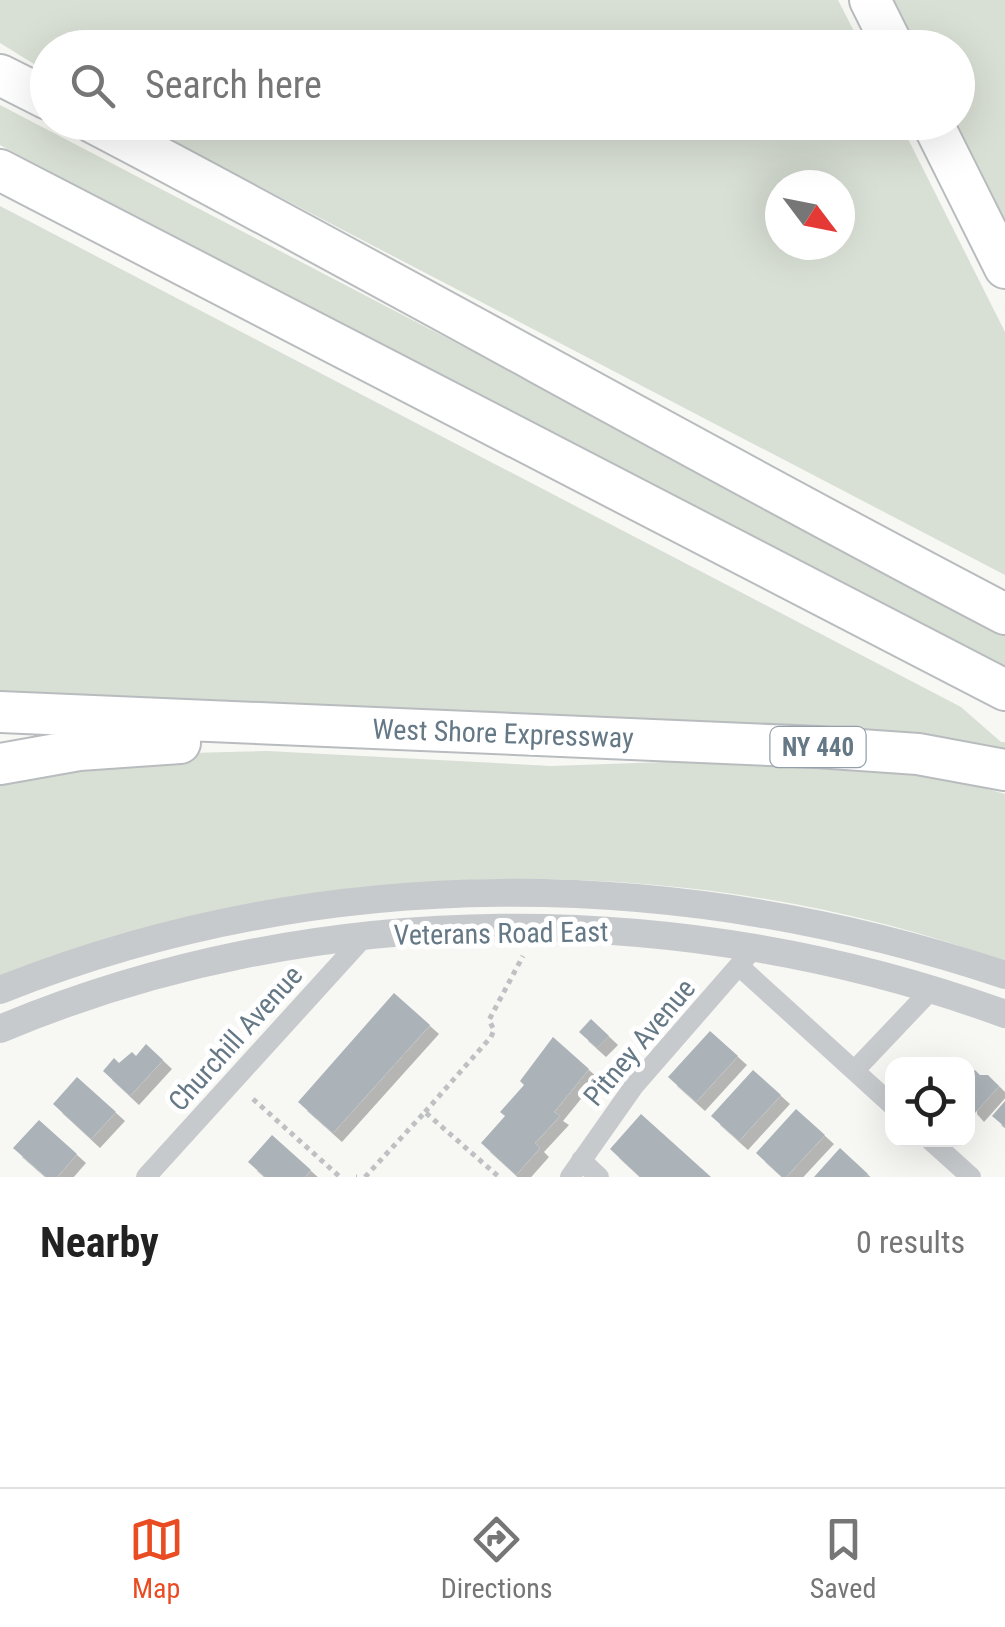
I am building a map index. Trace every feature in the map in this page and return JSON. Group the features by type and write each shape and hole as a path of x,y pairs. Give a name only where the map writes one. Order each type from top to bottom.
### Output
{"highway":[{"path":"870,0 885,30"},
{"path":"0,75 30,91"},
{"path":"125,140 792,503 1005,614"},
{"path":"941,140 1005,268"},
{"path":"0,170 1005,690"},
{"name":"West Shore Expressway","path":"0,712 854,749 955,760 1005,770"},
{"path":"0,764 79,750 238,742 375,727"}],"street":[{"name":"Veterans Road East","path":"0,990 131,945 260,916 397,897 529,892 651,897 769,914 885,938 1005,975"},
{"name":"Veterans Road East","path":"0,1029 59,1006 173,972 270,951 365,936 487,928 668,935 747,956 841,965 932,989 1005,1014"},
{"name":"Churchill Avenue","path":"146,1177 365,936"},
{"path":"747,956 885,1098"},
{"name":"Pitney Avenue","path":"575,1168 634,1086 747,956"},
{"path":"855,1070 932,989"},
{"path":"938,1147 971,1177"},
{"path":"575,1168 600,1177"}],"path":[{"path":"365,1177 491,1037 494,1030 489,1020 523,956"},
{"path":"253,1099 340,1177"},
{"path":"425,1112 499,1177"}],"shaded area":[{"path":"0,0 838,0 853,30 30,30 30,62 0,43"},
{"path":"885,0 1005,0 1005,238 956,140 975,140 975,30 900,30"},
{"path":"0,105 30,121 30,140 67,140 1005,629 1005,676 0,145"},
{"path":"170,140 909,140 1005,332 1005,575"},
{"path":"0,206 961,707 1005,742 1005,756 0,699"},
{"path":"267,751 551,766 752,759 939,775 1005,794 1005,962 886,924 760,898 632,883 501,879 371,887 242,906 118,936 0,978 0,775 154,754"}],"building":[{"path":"394,993 430,1025 333,1133 298,1102"},
{"path":"591,1019 609,1036 597,1048 579,1032"},
{"path":"710,1031 738,1056 696,1102 668,1077"},
{"path":"553,1037 589,1069 554,1112 560,1116 535,1143 540,1148 516,1175 481,1143 505,1116 500,1112 524,1085 520,1081"},
{"path":"146,1044 163,1060 130,1096 103,1071 114,1058 119,1063 132,1052 136,1056"},
{"path":"753,1070 781,1095 739,1141 711,1116"},
{"path":"975,1070 988,1075 999,1086 975,1113"},
{"path":"77,1077 116,1112 91,1139 53,1104"},
{"path":"1005,1101 1005,1127 992,1116"},
{"path":"796,1109 825,1135 782,1177 756,1153"},
{"path":"641,1114 711,1177 640,1177 610,1149"},
{"path":"39,1120 77,1154 57,1177 46,1177 13,1148"},
{"path":"272,1135 311,1170 305,1177 265,1177 248,1162"},
{"path":"840,1148 868,1174 814,1177"}]}
